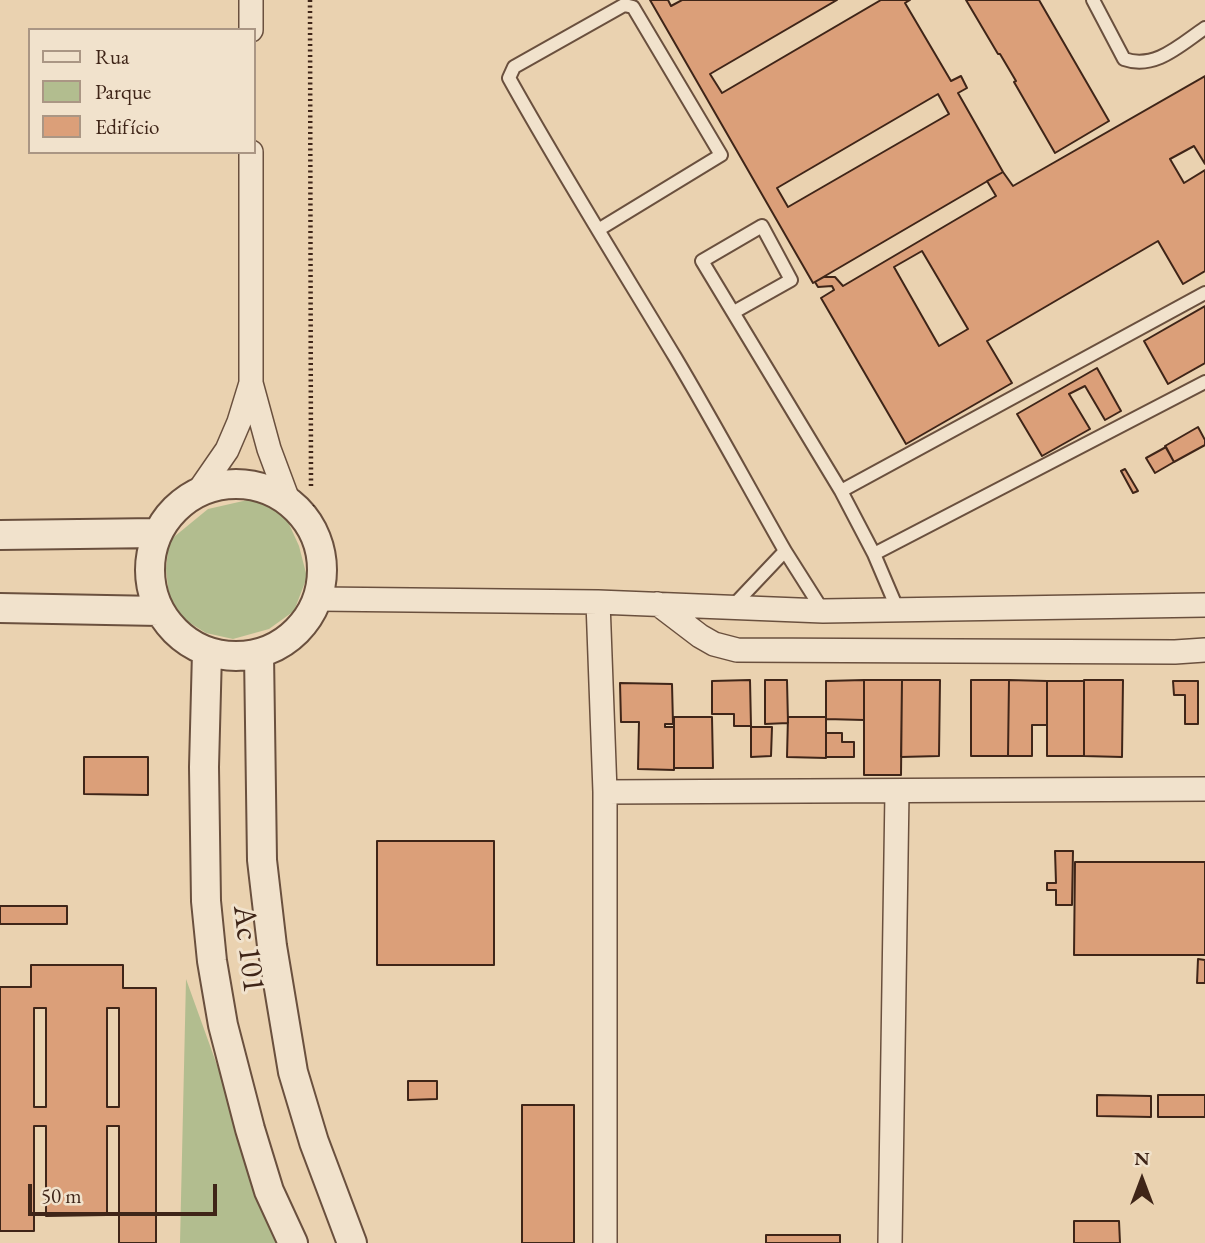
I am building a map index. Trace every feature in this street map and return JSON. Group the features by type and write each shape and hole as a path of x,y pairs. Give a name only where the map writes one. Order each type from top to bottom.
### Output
{"street":[{"path":"251,0 251,28"},
{"path":"251,154 251,383 269,449 288,500 312,527 323,562 318,598 305,623 285,642 259,654 233,657 207,652 188,642 171,628 159,611 150,586 149,559 157,533 174,509 198,492 229,483 260,487 288,500"},
{"path":"198,492 228,450 251,383"},
{"path":"0,535 157,533"},
{"path":"318,598 598,602 823,611 1205,605"},
{"path":"598,602 605,792 605,1243"},
{"path":"658,604 707,640 737,650 1205,650"},
{"path":"0,608 159,611"},
{"name":"Ac 101","path":"207,652 204,780 206,901 212,961 223,1025 250,1129 269,1191 293,1243"},
{"path":"259,654 262,860 272,946 293,1072 314,1142 352,1243"},
{"path":"605,792 1205,789"},
{"path":"890,1243 897,792"}],"lane":[{"path":"1093,0 1124,60 1135,63 1152,62 1205,28"},
{"path":"598,230 721,155 633,7 624,5 514,67 509,78 598,230 676,359 785,551 823,611"},
{"path":"734,312 791,280 762,226 702,261 841,491 874,554 897,608"},
{"path":"841,491 1205,293"},
{"path":"874,554 1205,382"},
{"path":"731,607 785,551"}],"path":[{"path":"310,0 312,527"}],"green space":[{"path":"252,499 284,513 299,546 307,577 294,611 269,629 233,639 206,633 182,618 169,596 166,569 169,541 208,509"},
{"path":"186,979 281,1243 180,1243"}],"building":[{"path":"650,0 668,0 671,6 682,0 837,0 710,74 722,93 881,0 910,0 905,3 951,81 961,76 967,88 958,93 1003,172 813,283","holes":["938,94 949,114 788,207 777,188"]},
{"path":"966,0 1039,0 1109,121 1055,153 1014,82 1016,81"},
{"path":"1205,76 1205,164 1194,146 1170,159 1184,183 1205,170 1205,271 1183,284 1158,241 987,341 1012,383 906,444 821,298 834,290 832,286 818,287 815,282 824,277 835,277 843,286 996,196 987,181 1003,172 1013,186","holes":["922,251 968,329 939,346 894,267"]},
{"path":"1205,306 1205,363 1168,384 1144,341"},
{"path":"1097,368 1121,411 1105,420 1085,386 1069,394 1090,429 1042,456 1017,414"},
{"path":"1198,427 1205,445 1174,462 1165,446"},
{"path":"1166,447 1174,462 1155,473 1146,458"},
{"path":"1125,469 1138,491 1133,493 1121,471"},
{"path":"750,680 751,726 734,726 734,714 712,714 712,681"},
{"path":"765,680 787,680 788,723 765,724"},
{"path":"864,680 864,720 826,719 826,681"},
{"path":"864,680 902,680 901,775 864,775"},
{"path":"902,680 940,680 939,756 901,757"},
{"path":"971,680 1009,680 1008,756 971,756"},
{"path":"1009,680 1047,681 1047,725 1032,725 1032,756 1008,756"},
{"path":"1084,680 1123,680 1122,757 1084,756"},
{"path":"1047,681 1084,681 1084,756 1047,756"},
{"path":"1173,681 1198,681 1198,724 1185,724 1185,695 1174,695"},
{"path":"620,683 672,684 673,724 665,724 665,727 674,727 674,770 638,769 639,722 621,722"},
{"path":"674,717 712,717 713,768 674,768"},
{"path":"788,717 826,717 826,758 787,757"},
{"path":"751,727 772,727 771,756 751,757"},
{"path":"826,733 842,733 842,742 854,742 854,757 826,757"},
{"path":"84,757 148,757 148,795 84,794"},
{"path":"377,841 494,841 494,965 377,965"},
{"path":"1055,851 1073,851 1072,905 1056,905 1056,890 1047,890 1047,883 1056,883"},
{"path":"1075,862 1205,862 1205,955 1074,955"},
{"path":"0,906 67,906 67,924 0,924"},
{"path":"1198,959 1205,960 1205,983 1197,983"},
{"path":"31,965 123,965 123,988 156,988 156,1243 119,1243 119,1126 107,1126 107,1215 46,1216 46,1126 34,1126 34,1231 0,1231 0,987 31,987","holes":["34,1008 46,1008 46,1107 34,1107","107,1008 119,1008 119,1107 107,1107"]},
{"path":"408,1081 437,1081 437,1099 408,1100"},
{"path":"1097,1095 1151,1096 1151,1117 1097,1116"},
{"path":"1158,1095 1205,1095 1205,1117 1158,1117"},
{"path":"522,1105 574,1105 574,1243 522,1243"},
{"path":"1074,1221 1119,1221 1120,1243 1074,1243"},
{"path":"766,1235 840,1235 840,1243 766,1243"}]}
